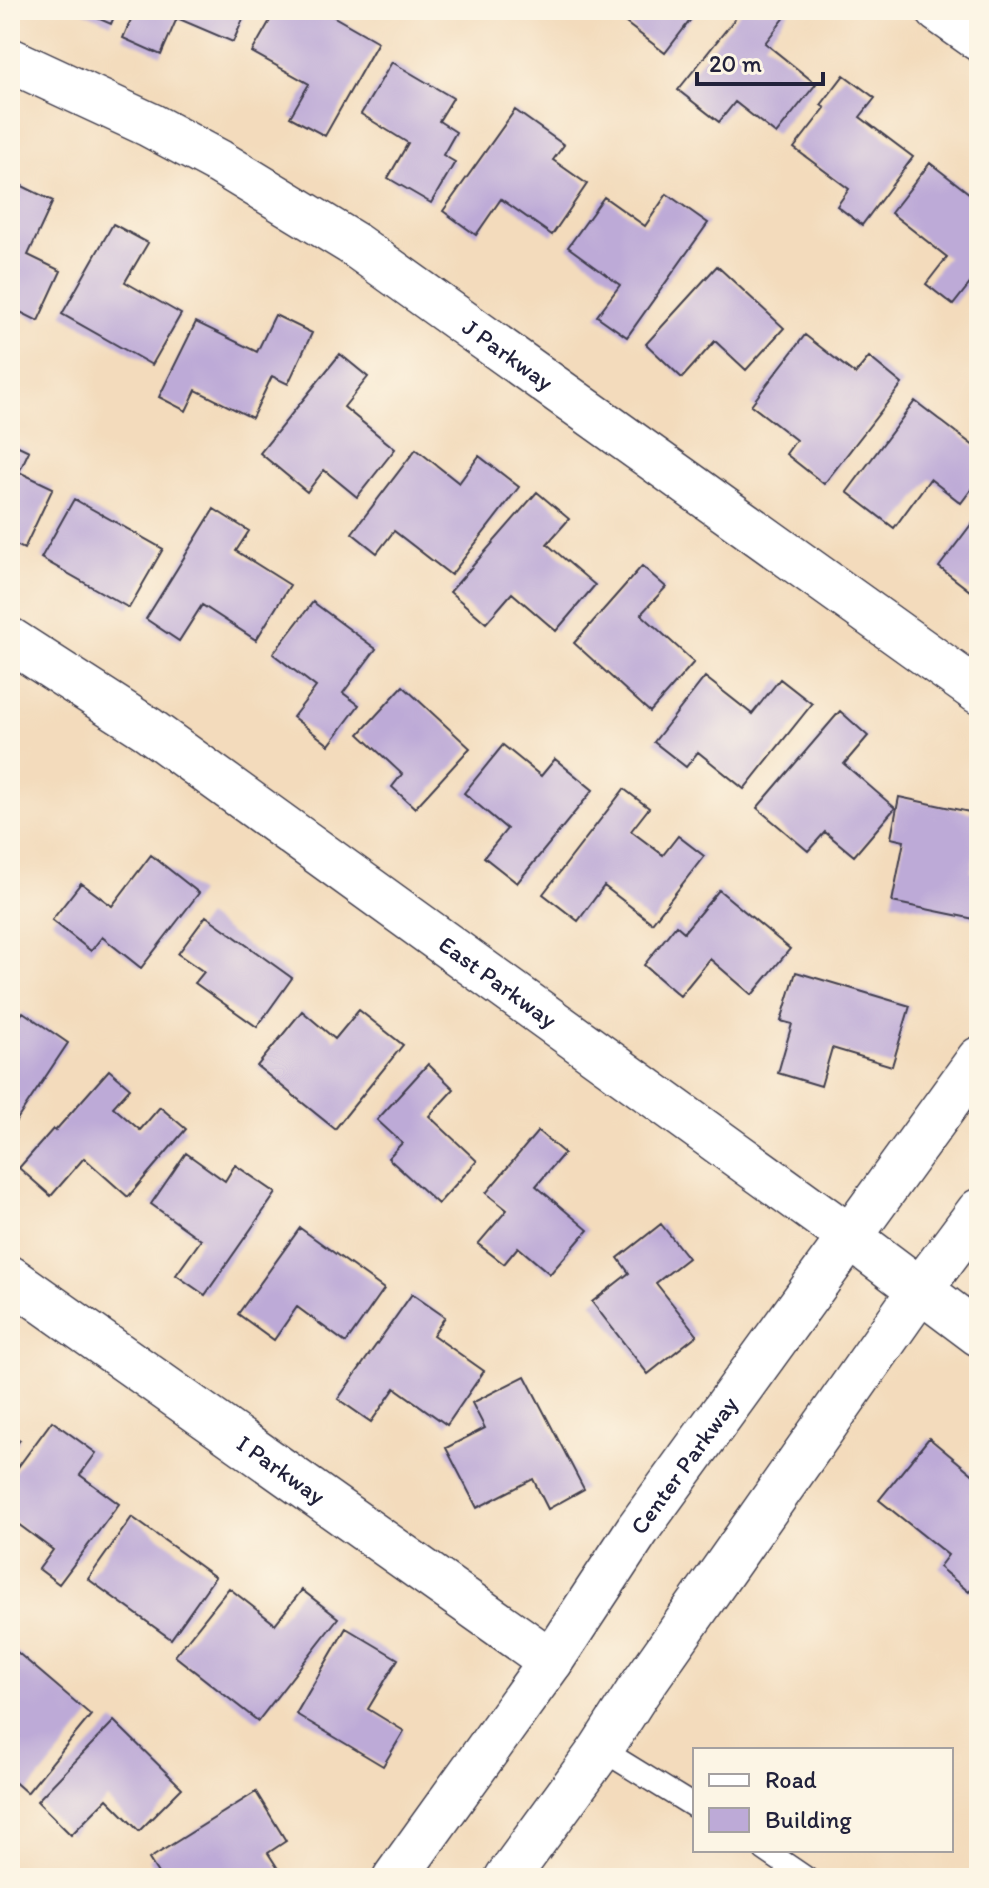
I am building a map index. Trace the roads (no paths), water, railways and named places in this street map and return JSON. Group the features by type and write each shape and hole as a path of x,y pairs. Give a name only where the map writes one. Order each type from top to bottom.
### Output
{"street":[{"path":"938,10 979,39"},
{"name":"J Parkway","path":"10,60 164,132 352,243 979,692"},
{"name":"East Parkway","path":"10,640 148,729 850,1237 979,1334"},
{"name":"Center Parkway","path":"395,1878 551,1661 638,1529 979,1059"},
{"path":"507,1878 601,1749 920,1290 979,1211"},
{"name":"I Parkway","path":"10,1278 551,1661"}],"lane":[{"path":"601,1749 693,1806"},
{"path":"768,1852 806,1878"}]}
